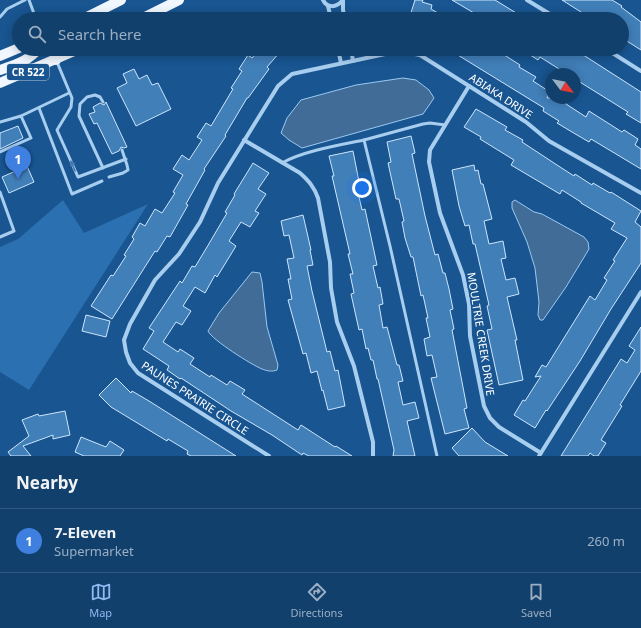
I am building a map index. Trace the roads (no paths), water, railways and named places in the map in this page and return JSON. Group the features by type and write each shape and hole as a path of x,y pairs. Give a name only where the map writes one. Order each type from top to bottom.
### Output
{"main road":[{"path":"97,12 121,0"},
{"path":"155,12 179,0"},
{"name":"CR 522","path":"0,56 12,51"},
{"path":"0,70 33,56"},
{"name":"CR 522","path":"0,83 64,56"}],"street":[{"path":"323,0 328,6 330,12"},
{"path":"527,0 547,12"},
{"path":"328,6 336,6 343,1 344,12"},
{"path":"340,56 341,63"},
{"path":"352,56 353,61"},
{"name":"ABIAKA DRIVE","path":"341,63 376,56"},
{"name":"ABIAKA DRIVE","path":"423,56 526,122 549,141 641,193"},
{"path":"618,56 641,70"},
{"name":"PAUNES PRAIRIE CIRCLE","path":"268,456 138,373 130,363 124,340 130,324 155,280 179,254 200,222 218,183 278,86 292,74 341,63"},
{"name":"MOULTRIE CREEK DRIVE","path":"469,86 430,150 429,162 440,213 463,275 469,304 470,336 484,406 490,418 499,427 540,455"},
{"path":"244,140 308,180 314,188 318,198 330,262 336,322 354,366 373,442 372,456"},
{"path":"540,455 641,292"}],"lane":[{"path":"0,18 8,9 25,0"},
{"path":"29,0 33,12"},
{"path":"56,60 72,98 71,107 57,130 78,177 126,159"},
{"path":"0,122 20,116 69,93"},
{"path":"103,102 100,97 95,95 87,97 80,104 79,116 103,168"},
{"path":"39,108 72,194 102,181"},
{"path":"0,152 31,138 20,116"},
{"path":"282,163 296,156 423,124 430,123 445,125"},
{"path":"364,140 390,246 437,456"},
{"path":"109,177 123,174 128,170 126,159 122,150"},
{"path":"0,192 14,231 0,237"}],"place":[{"name":"7-Eleven","path":"18,179"}]}
